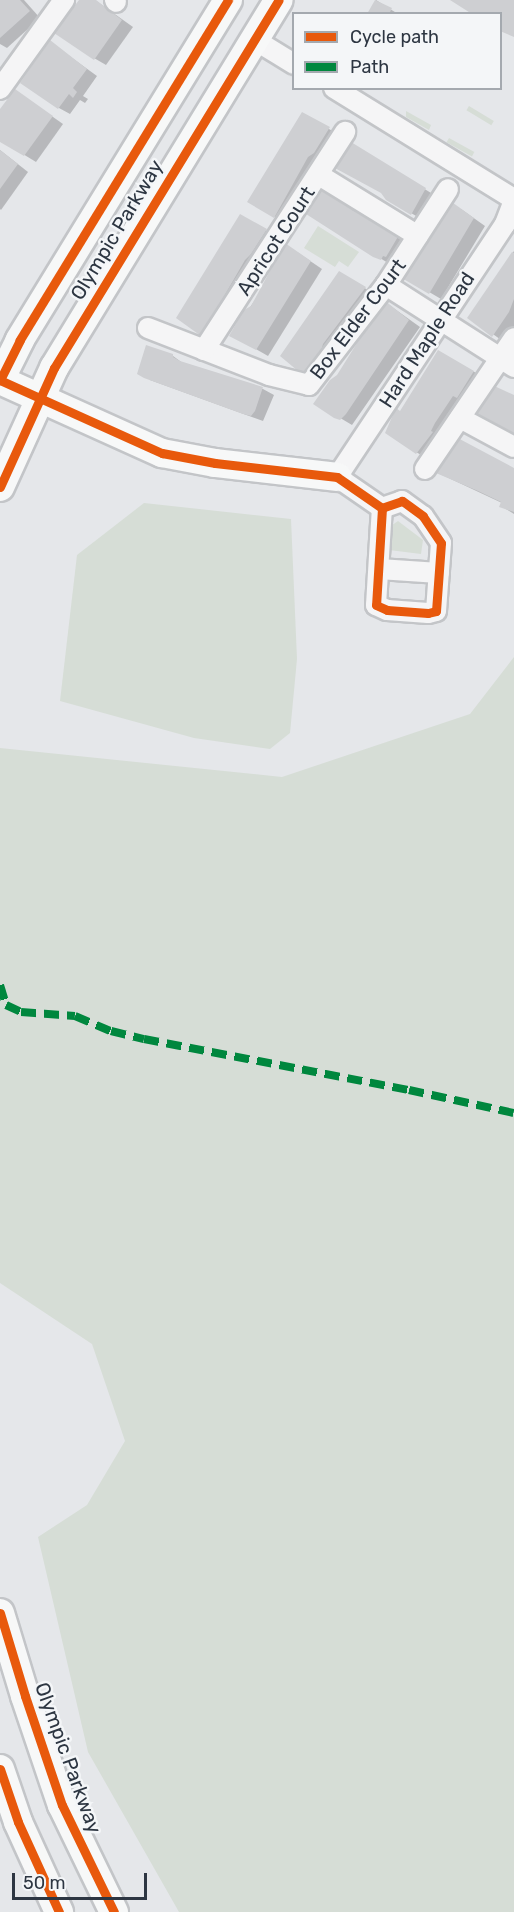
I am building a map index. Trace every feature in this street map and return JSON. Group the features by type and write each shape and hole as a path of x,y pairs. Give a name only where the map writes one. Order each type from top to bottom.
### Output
{"main road":[{"name":"Olympic Parkway","path":"0,380 20,340 228,0"},
{"name":"Olympic Parkway","path":"0,487 54,368 279,0"},
{"path":"0,380 39,400 162,453 215,463 337,477"},
{"name":"Olympic Parkway","path":"0,1613 62,1805 114,1912"},
{"path":"0,1769 18,1822 59,1912"}],"street":[{"path":"3,78 64,0"},
{"path":"255,40 292,63"},
{"path":"337,90 514,200"},
{"name":"Apricot Court","path":"204,350 345,132"},
{"path":"319,175 418,236"},
{"name":"Box Elder Court","path":"204,350 269,375 309,385 386,285 448,189"},
{"name":"Hard Maple Road","path":"337,477 505,224 514,200"},
{"path":"386,285 507,363"},
{"path":"148,328 204,350"},
{"path":"425,469 460,418 507,363 514,338"},
{"path":"460,418 514,447"},
{"path":"337,477 382,508"},
{"path":"402,501 423,516 441,543 436,611 428,613 387,610 376,605 382,508 402,501"},
{"path":"379,569 439,573"}],"shaded area":[{"path":"469,106 494,121 491,125 466,110"},
{"path":"406,111 431,125 429,130 406,117"},
{"path":"449,138 474,152 472,156 447,142"},
{"path":"318,226 359,252 348,267 339,261 335,267 304,248"},
{"path":"144,503 291,519 297,659 290,733 270,749 194,738 60,701 77,555"},
{"path":"398,521 423,540 421,554 389,550 388,528"},
{"path":"514,657 514,1912 179,1912 88,1752 38,1537 87,1505 125,1441 92,1344 0,1283 0,748 282,777 470,714"}],"building":[{"path":"0,0 20,0 30,11 0,38"},
{"path":"79,0 96,0 122,20 94,60 54,33"},
{"path":"375,0 392,8 390,12 368,12"},
{"path":"450,0 514,0 514,37 502,32 502,12 469,12"},
{"path":"50,40 87,69 73,88 77,92 73,98 69,94 58,109 20,83"},
{"path":"15,89 53,116 24,156 0,142 0,109"},
{"path":"302,112 330,127 314,153 308,157 274,218 247,202"},
{"path":"351,142 426,188 411,215 386,200 381,193 333,167"},
{"path":"0,150 18,164 0,189"},
{"path":"321,187 346,203 352,210 399,235 386,257 383,256 381,260 373,257 306,214"},
{"path":"449,200 474,218 429,294 400,277 432,234"},
{"path":"240,214 267,229 245,260 201,336 176,318"},
{"path":"285,243 311,261 256,350 229,336 244,310 251,306"},
{"path":"512,252 514,253 514,299 509,312 492,337 467,318"},
{"path":"339,271 366,287 323,344 321,351 304,376 280,356"},
{"path":"384,300 409,320 346,414 340,420 334,418 313,404 330,380 337,375"},
{"path":"146,345 173,354 173,357 180,361 263,387 255,411 251,416 243,414 137,374"},
{"path":"438,350 474,371 457,398 453,396 435,423 431,431 433,432 416,454 385,433 396,408 400,411"},
{"path":"490,384 514,395 514,440 473,421"},
{"path":"454,436 514,468 514,512 499,507 501,502 436,473"}],"marked path":[{"path":"0,985 6,1005 21,1012 75,1016 111,1031 144,1039 409,1090 514,1113"}],"cycle path":[{"path":"228,0 20,340 0,380 162,453 215,463 337,477 382,508 376,605 387,610 428,613 436,611 441,543 423,516 402,501 382,508"},
{"path":"0,487 54,368 279,0"},
{"path":"0,1613 62,1805 114,1912"},
{"path":"0,1769 18,1822 59,1912"}]}
